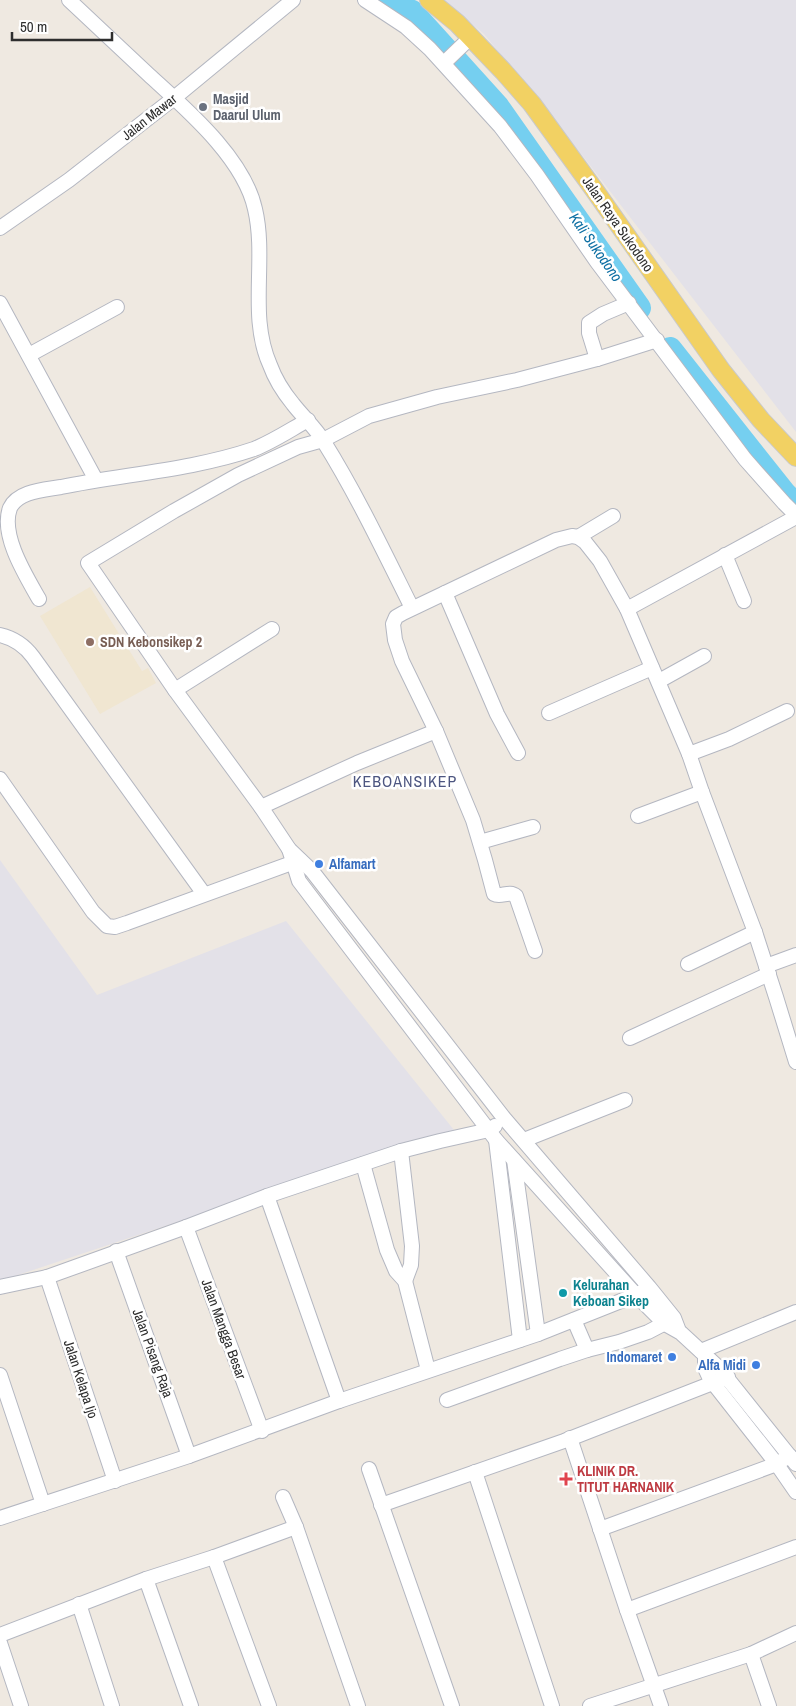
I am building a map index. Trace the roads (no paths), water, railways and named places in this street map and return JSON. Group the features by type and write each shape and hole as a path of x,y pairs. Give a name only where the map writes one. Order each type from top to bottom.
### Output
{"main road":[{"name":"Jalan Raya Sukodono","path":"429,0 457,23 468,40 532,104 721,370 760,420 796,457"}],"street":[{"path":"69,0 174,98 220,147 250,189 256,210 259,251 258,314 262,340 270,365 293,404 318,432 344,476 412,608"},
{"name":"Jalan Mawar","path":"0,228 69,180 174,98 293,0"},
{"path":"365,0 406,27 446,62 500,126 537,175 597,262 745,459 796,516 627,609"},
{"path":"446,62 468,40"},
{"path":"597,359 589,333 589,323 603,314 629,303"},
{"path":"0,304 96,480"},
{"path":"28,355 117,307"},
{"path":"39,599 20,564 6,528 11,506 17,500 30,493 217,460 437,397 517,380 597,359 657,340"},
{"path":"318,432 298,447 238,476 174,511 88,563 297,862 318,879 504,1118 649,1287 673,1325"},
{"path":"535,951 516,896 511,893 498,896 494,894 480,842 460,788 436,731 402,661 395,640 393,624 396,617 412,608 556,540 567,536 578,537 613,516"},
{"path":"578,537 593,551 627,609 659,681 689,754 755,932 796,1062"},
{"path":"724,555 744,601"},
{"path":"445,592 497,714 518,753"},
{"path":"175,690 272,629"},
{"path":"4,640 17,642 27,649 204,894"},
{"path":"659,681 704,656"},
{"path":"549,713 652,668"},
{"path":"689,754 729,739 787,711"},
{"path":"260,807 357,763 436,731"},
{"path":"0,779 93,912 107,926 121,925 297,862"},
{"path":"638,816 702,792"},
{"path":"480,842 533,827"},
{"path":"297,862 299,881 493,1135 636,1295 673,1325 728,1377 793,1460 776,1463 600,1529"},
{"path":"688,964 755,932"},
{"path":"630,1038 796,955"},
{"path":"524,1140 625,1100"},
{"path":"504,1118 493,1135 520,1340"},
{"path":"0,1287 47,1277 267,1196 401,1151 440,1141 493,1135"},
{"path":"401,1151 412,1246 411,1265 405,1281"},
{"path":"514,1160 538,1334"},
{"path":"363,1164 390,1257 396,1271 405,1281 428,1370"},
{"path":"267,1196 339,1401"},
{"name":"Jalan Mangga Besar","path":"186,1227 262,1430"},
{"name":"Jalan Pisang Raja","path":"116,1251 189,1456"},
{"name":"Jalan Kelapa Ijo","path":"47,1277 115,1481"},
{"path":"0,1518 189,1456 339,1401 538,1334 636,1295 649,1287"},
{"path":"703,1353 796,1312"},
{"path":"574,1320 587,1350"},
{"path":"447,1400 587,1350 673,1325"},
{"path":"703,1353 705,1368 714,1384 776,1463 796,1492"},
{"path":"0,1375 43,1504"},
{"path":"381,1505 570,1438 728,1377"},
{"path":"570,1438 661,1706"},
{"path":"369,1470 452,1706"},
{"path":"475,1472 552,1706"},
{"path":"283,1497 296,1526 358,1706"},
{"path":"0,1635 146,1579 214,1557 296,1526"},
{"path":"627,1610 796,1547"},
{"path":"214,1557 269,1706"},
{"path":"146,1579 191,1706"},
{"path":"79,1604 112,1706"},
{"path":"590,1706 751,1654 796,1633"},
{"path":"0,1643 21,1706"},
{"path":"751,1654 769,1706"}],"waterway":[{"name":"Kali Sukodono","path":"386,0 412,12 497,106 639,308"},
{"name":"Kali Sukodono","path":"670,349 784,493 796,505"}],"place":[{"name":"Masjid Daarul Ulum","path":"203,107"},
{"name":"SDN Kebonsikep 2","path":"90,642"},
{"name":"Alfamart","path":"319,864"},
{"name":"Kelurahan Keboan Sikep","path":"563,1293"},
{"name":"Indomaret","path":"672,1357"},
{"name":"Alfa Midi","path":"756,1365"},
{"name":"KLINIK DR. TITUT HARNANIK","path":"566,1479"}],"district":[{"name":"KEBOANSIKEP","path":"405,781"}]}
